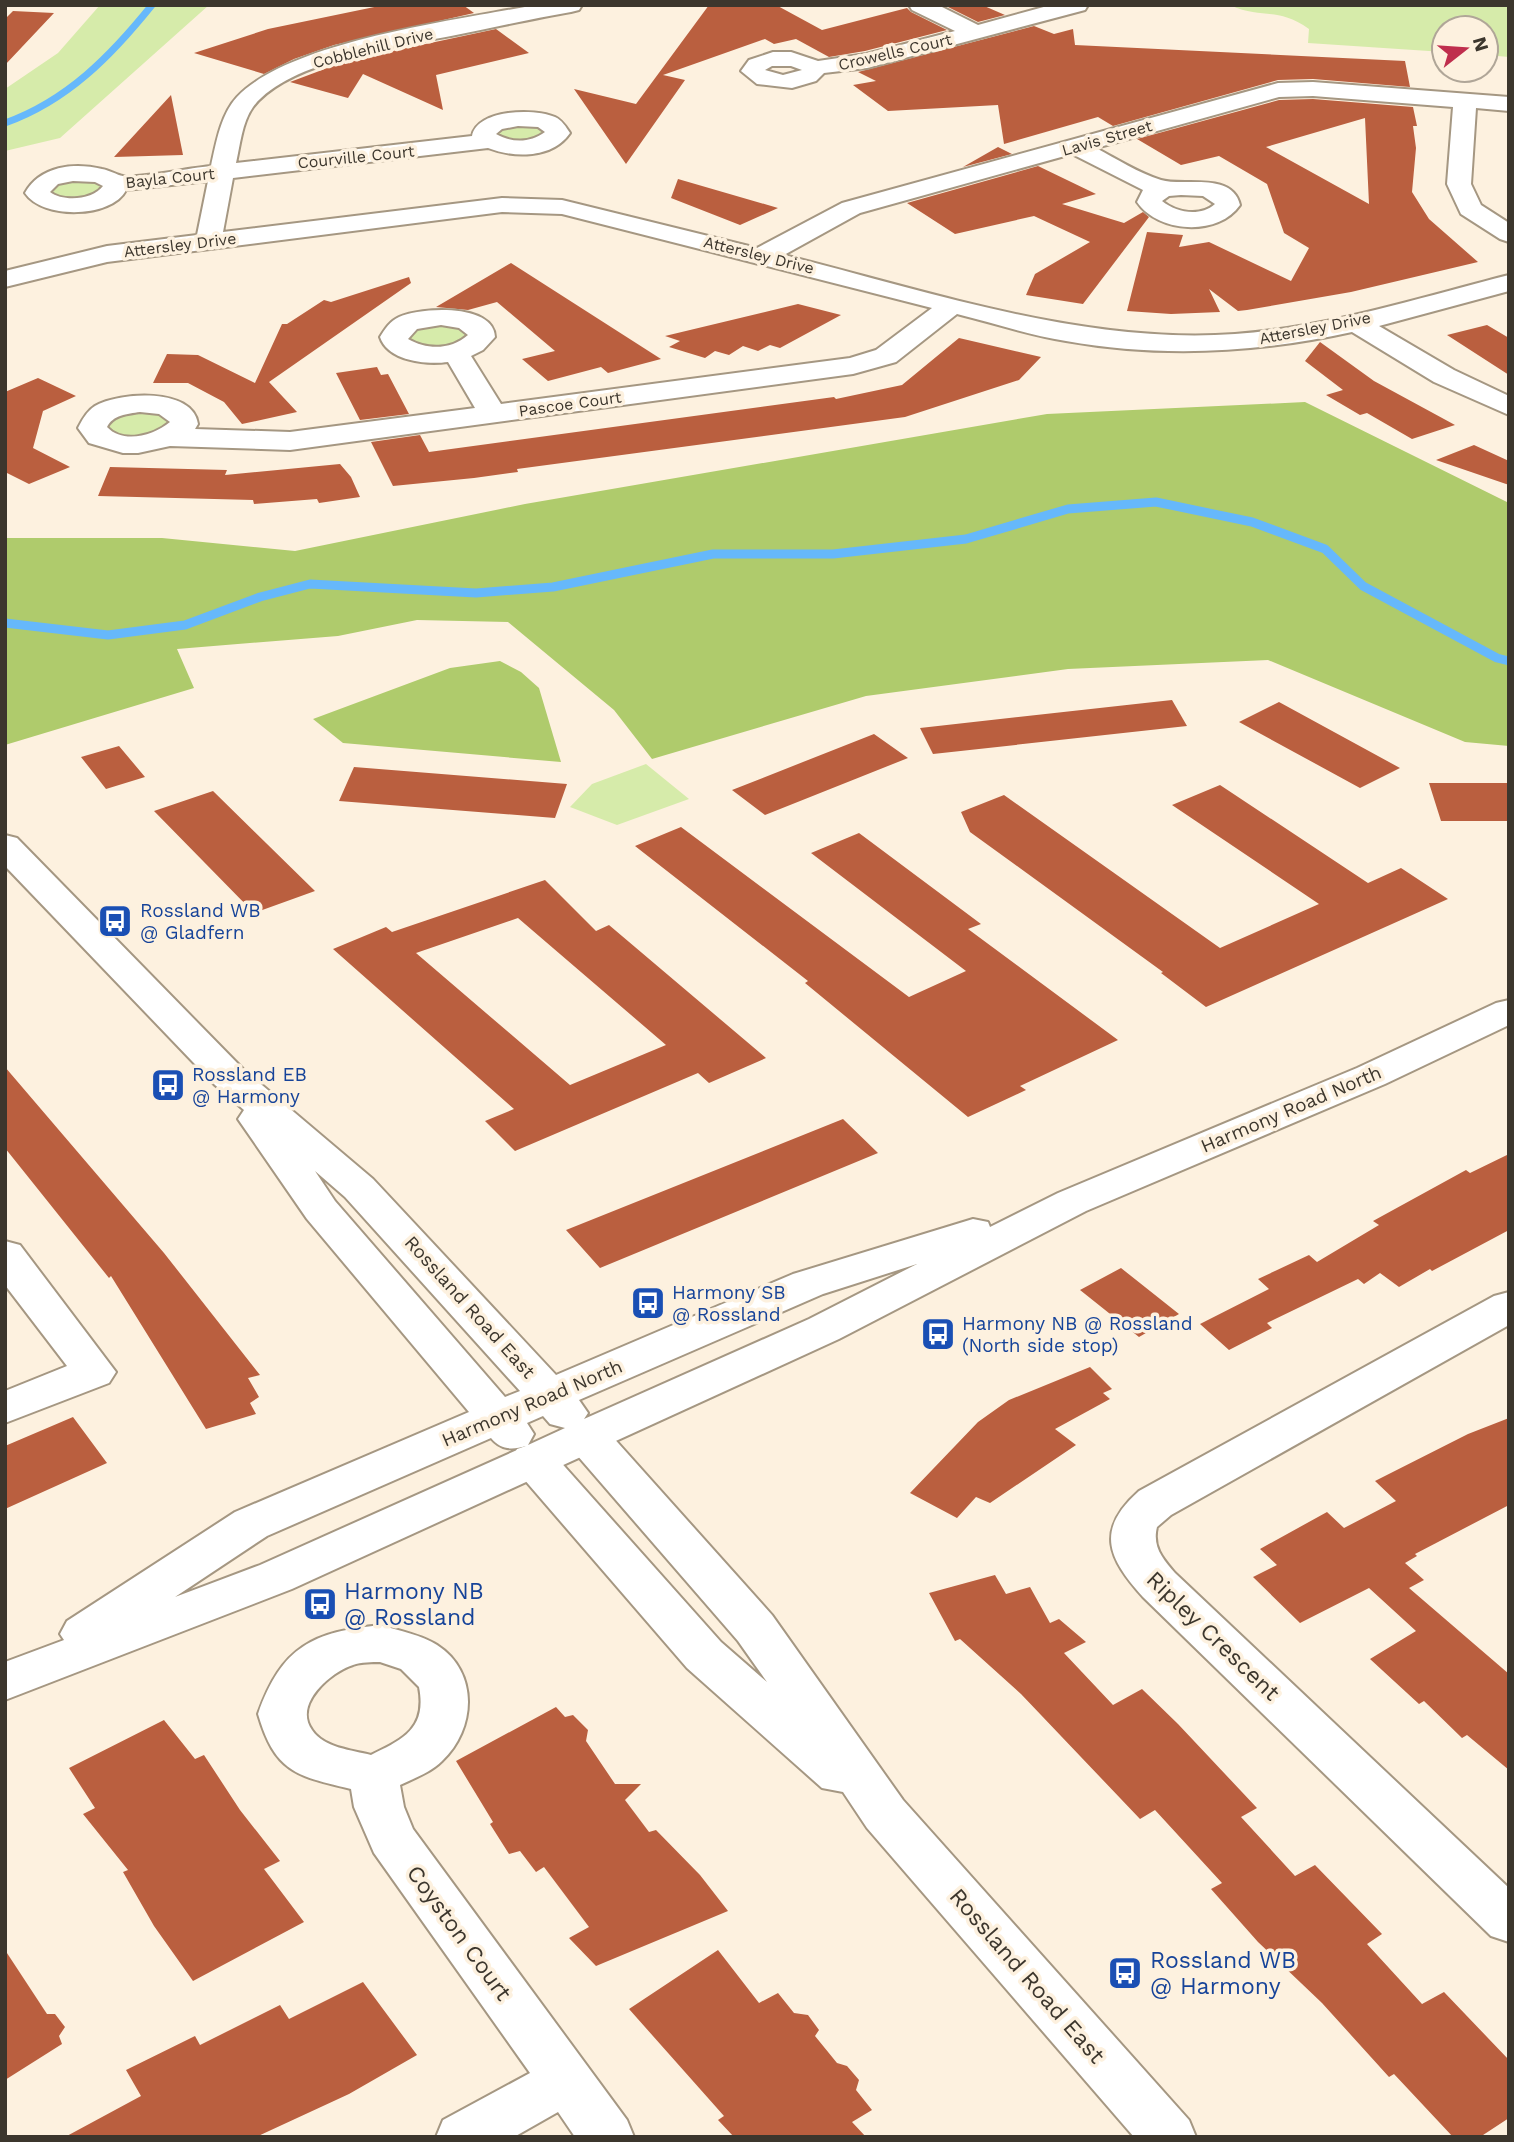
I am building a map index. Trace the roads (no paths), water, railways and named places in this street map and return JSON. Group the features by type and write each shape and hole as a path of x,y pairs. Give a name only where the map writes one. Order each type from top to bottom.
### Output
{"street":[{"name":"Cobblehill Drive","path":"209,242 233,124 244,103 269,83 306,64 358,48 571,5"},
{"path":"920,5 976,32"},
{"name":"Crowells Court","path":"814,68 867,61 1077,5"},
{"name":"Lavis Street","path":"764,256 851,208 1278,90 1313,89 1509,104"},
{"path":"1465,99 1459,184 1470,209 1509,234"},
{"name":"Courville Court","path":"223,172 489,141"},
{"path":"1076,147 1163,190"},
{"name":"Bayla Court","path":"116,184 223,172"},
{"name":"Attersley Drive","path":"5,279 107,254 502,205 562,207 1065,333 1141,342 1235,342 1297,334 1509,283"},
{"name":"Pascoe Court","path":"170,437 290,440 867,364 886,356 951,306"},
{"path":"1354,322 1444,376 1509,407"},
{"path":"455,352 494,415"},
{"name":"Rossland Road East","path":"5,845 229,1077 359,1188 586,1436 755,1628 885,1814 1169,2137"},
{"name":"Harmony Road North","path":"15,1678 276,1577 824,1329 1072,1202 1371,1076 1509,1011"},
{"name":"Rossland Road East","path":"229,1077 321,1210 533,1460 704,1655 885,1814"},
{"name":"Harmony Road North","path":"15,1678 251,1524 808,1284 1072,1202"},
{"path":"5,1255 94,1373 5,1408"},
{"name":"Ripley Crescent","path":"1503,1317 1155,1503 1136,1521 1132,1542 1141,1565 1159,1585 1509,1921"},
{"name":"Coyston Court","path":"373,1775 379,1807 392,1839 607,2137"},
{"path":"463,2137 565,2081"}],"waterway":[{"path":"5,123 48,102 86,75 104,59 152,5"},
{"path":"5,623 108,635 185,625 260,597 310,584 476,593 553,587 713,554 833,554 966,539 1068,509 1156,502 1252,522 1325,549 1363,586 1497,658 1509,661"}],"place":[{"name":"Rossland WB @ Gladfern","path":"115,921"},
{"name":"Rossland EB @ Harmony","path":"168,1085"},
{"name":"Harmony SB @ Rossland","path":"648,1303"},
{"name":"Harmony NB @ Rossland (North side stop)","path":"938,1334"},
{"name":"Harmony NB @ Rossland","path":"320,1604"},
{"name":"Rossland WB @ Harmony","path":"1125,1973"}]}
